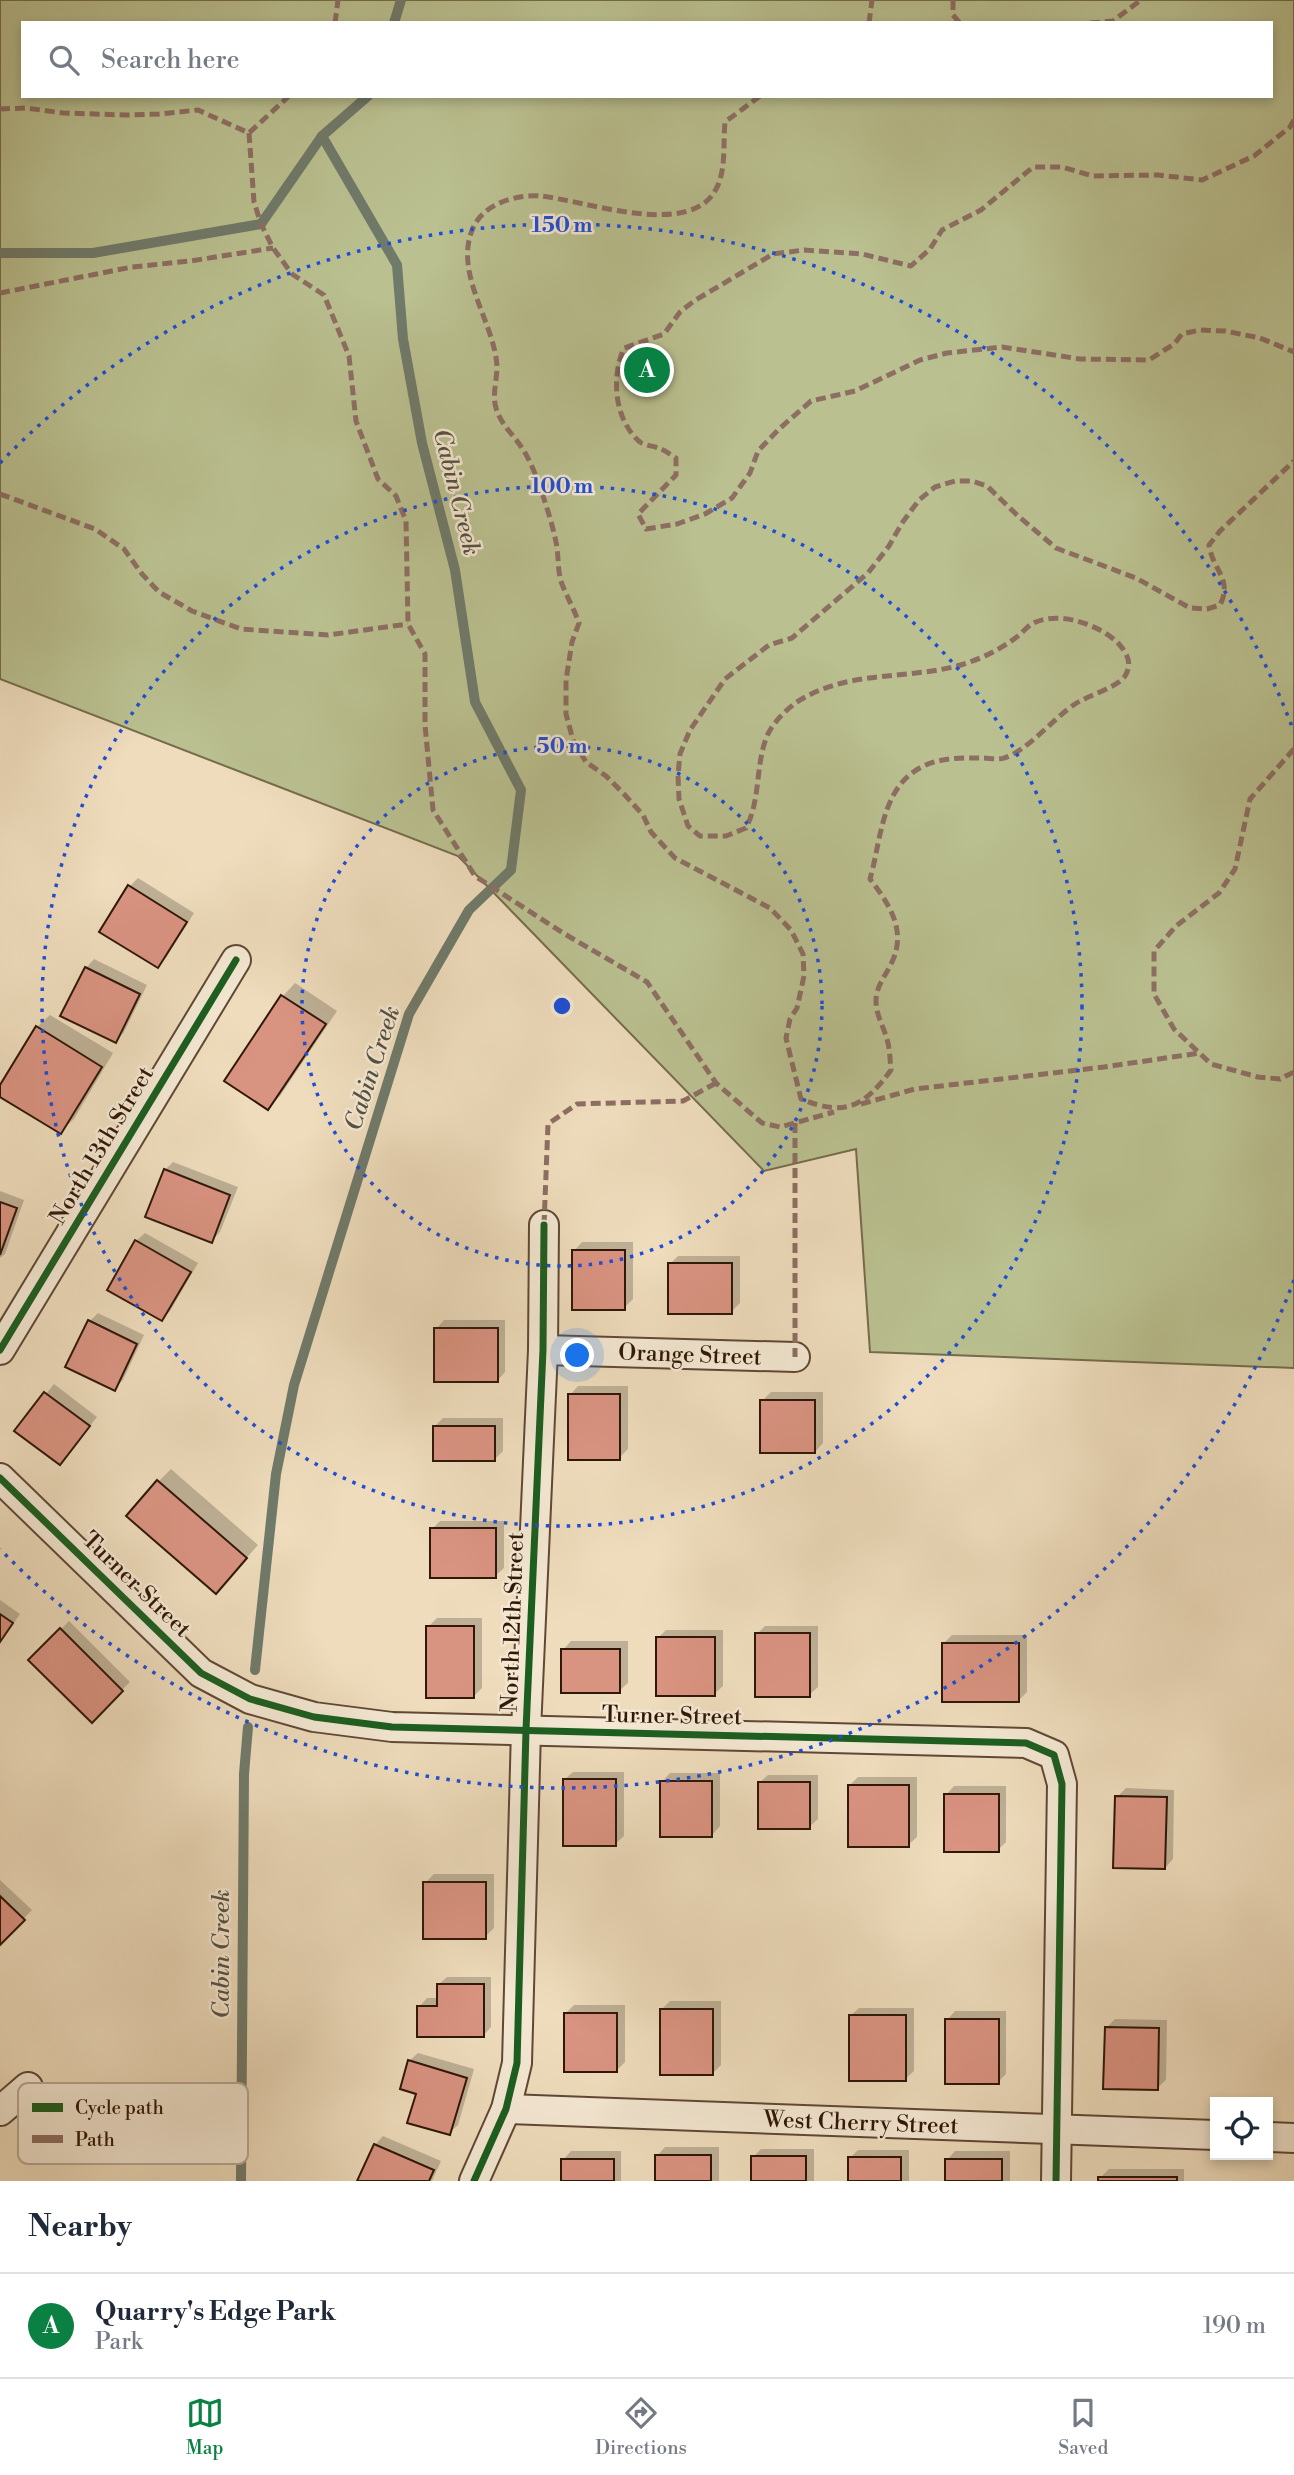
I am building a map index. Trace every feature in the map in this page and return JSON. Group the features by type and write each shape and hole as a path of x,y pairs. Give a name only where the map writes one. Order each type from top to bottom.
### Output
{"street":[{"name":"North 13th Street","path":"0,1350 236,960"},
{"name":"North 12th Street","path":"474,2181 506,2109 517,2063 526,1730 543,1350 544,1225"},
{"name":"Orange Street","path":"543,1350 795,1357"},
{"name":"Turner Street","path":"0,1478 201,1673 250,1699 314,1717 392,1727 1026,1743 1054,1755 1062,1784 1057,2130"},
{"path":"0,2111 18,2096"},
{"name":"West Cherry Street","path":"506,2109 1210,2135"},
{"path":"1056,2181 1057,2130"},
{"path":"1273,2137 1294,2138"}],"green space":[{"path":"0,0 1294,0 1294,1368 870,1352 856,1149 764,1171 458,856 0,679"}],"building":[{"path":"128,885 187,922 158,968 99,932"},
{"path":"85,967 140,994 116,1043 60,1016"},
{"path":"281,995 326,1024 268,1110 224,1081"},
{"path":"36,1026 102,1067 61,1134 0,1097 0,1085"},
{"path":"164,1169 230,1195 212,1243 145,1217"},
{"path":"0,1202 17,1208 0,1255"},
{"path":"135,1240 191,1272 162,1321 107,1290"},
{"path":"572,1250 625,1250 625,1310 572,1310"},
{"path":"668,1263 732,1263 732,1314 668,1314"},
{"path":"88,1320 137,1344 115,1391 65,1367"},
{"path":"434,1328 498,1328 498,1382 434,1382"},
{"path":"44,1392 90,1426 60,1465 14,1431"},
{"path":"568,1394 620,1394 620,1460 568,1460"},
{"path":"760,1400 815,1400 815,1453 760,1453"},
{"path":"433,1426 495,1426 495,1461 433,1461"},
{"path":"157,1480 247,1558 216,1594 126,1516"},
{"path":"430,1528 496,1528 496,1578 430,1578"},
{"path":"0,1614 13,1623 0,1642"},
{"path":"426,1626 474,1626 474,1698 426,1698"},
{"path":"60,1628 123,1691 92,1723 28,1660"},
{"path":"755,1633 810,1633 810,1697 755,1697"},
{"path":"656,1637 715,1637 715,1696 656,1696"},
{"path":"942,1643 1019,1643 1019,1702 942,1702"},
{"path":"561,1649 620,1649 620,1693 561,1693"},
{"path":"563,1779 616,1779 616,1846 563,1846"},
{"path":"660,1781 712,1781 712,1837 660,1837"},
{"path":"758,1782 810,1782 810,1829 758,1829"},
{"path":"848,1785 909,1785 909,1847 848,1847"},
{"path":"944,1794 999,1794 999,1852 944,1852"},
{"path":"1115,1796 1167,1797 1165,1869 1113,1868"},
{"path":"423,1882 486,1882 486,1939 423,1939"},
{"path":"0,1896 25,1920 0,1945"},
{"path":"437,1984 484,1984 484,2037 417,2037 417,2006 437,2006"},
{"path":"660,2009 713,2009 713,2075 660,2075"},
{"path":"564,2013 617,2013 617,2072 564,2072"},
{"path":"849,2015 906,2015 906,2081 849,2081"},
{"path":"945,2019 999,2019 999,2084 945,2084"},
{"path":"1105,2027 1159,2028 1158,2090 1103,2089"},
{"path":"408,2060 467,2078 450,2135 407,2123 416,2094 400,2089"},
{"path":"374,2144 434,2170 429,2181 357,2181"},
{"path":"655,2155 711,2155 711,2181 655,2181"},
{"path":"751,2156 806,2156 806,2181 751,2181"},
{"path":"848,2157 901,2157 901,2181 848,2181"},
{"path":"561,2159 614,2159 614,2181 561,2181"},
{"path":"945,2159 1002,2159 1002,2181 945,2181"},
{"path":"1098,2177 1177,2177 1177,2181 1098,2181"}],"waterway":[{"name":"Cabin Creek","path":"395,21 401,0"},
{"path":"0,253 93,253 261,224 322,136 366,98"},
{"name":"Cabin Creek","path":"255,1670 276,1474 294,1385 409,1014 469,910 511,870 521,790 475,702 455,570 422,443 403,339 397,265 322,136"},
{"name":"Cabin Creek","path":"242,2083 244,1774 248,1727"},
{"name":"Cabin Creek","path":"241,2164 241,2181"}],"marked path":[{"path":"335,21 338,0"},
{"path":"869,21 872,0"},
{"path":"953,0 953,15 958,21"},
{"path":"1113,21 1141,0"},
{"path":"0,109 26,108 63,113 126,115 198,110 249,133 287,98"},
{"path":"757,98 725,122 721,178 706,202 687,211 663,215 610,209 541,196 511,199 492,207 478,220 468,245 468,262 476,297 494,349 497,366 496,408 525,453 537,478 555,536 560,579 579,623 572,642 566,680 566,714 573,740 586,762 606,776 624,794 643,815 651,832 675,858 770,908 791,930 803,954 804,976 797,1008 790,1019 786,1038 801,1099 830,1107 852,1105 872,1093 891,1070 888,1043 877,1012 876,996 896,950 897,928 884,898 870,879 883,822 894,794 902,783 912,773 937,761 964,758 999,759 1013,754 1075,704 1121,680 1129,662 1118,643 1100,630 1076,621 1052,618 1030,625 1004,646 965,664 853,681 813,693 790,707 769,732 763,747 754,806 746,828 726,836 700,836 688,826 679,799 680,754 690,730 725,679 769,645 792,638 868,573 919,500 935,487 955,481 972,481 987,486 1056,548 1136,578 1190,608 1207,609 1220,605 1223,581 1209,545 1220,531 1294,461"},
{"path":"1294,120 1290,127 1254,156 1202,180 1158,175 1093,176 1062,167 1033,167 981,210 942,230 930,249 911,266 862,254 804,250 773,254 694,301 680,312 664,334 624,348 616,385 620,410 631,433 640,442 661,449 676,458 676,475 638,514 646,529 677,524 705,514 732,498 750,473 758,451 811,401 855,391 920,360 947,353 1002,347 1080,359 1149,360 1174,344 1182,334 1200,330 1225,331 1260,338 1294,352"},
{"path":"249,133 254,202 261,224 273,248 292,274 324,295 349,356 356,421 378,479 396,496 406,521 408,624 425,654 425,725 433,810 475,876 563,933 647,982 716,1083 762,1123 780,1127 834,1112"},
{"path":"0,293 132,267 273,248"},
{"path":"0,494 95,529 124,549 159,592 192,611 241,629 328,635 408,624"},
{"path":"1294,749 1250,799 1235,869 1219,893 1176,926 1154,951 1154,994 1174,1029 1211,1064 1258,1077 1280,1079 1294,1072"},
{"path":"861,1104 915,1089 1200,1053"},
{"path":"544,1225 548,1124 577,1104 683,1101 716,1083"},
{"path":"795,1123 795,1357"}],"cycle path":[{"path":"0,1350 236,960"},
{"path":"474,2181 506,2109 517,2063 526,1730 543,1350 544,1225"},
{"path":"0,1478 201,1673 250,1699 314,1717 392,1727 1026,1743 1054,1755 1062,1784 1056,2181"}],"place":[{"name":"Quarry's Edge Park","path":"647,370"}]}
